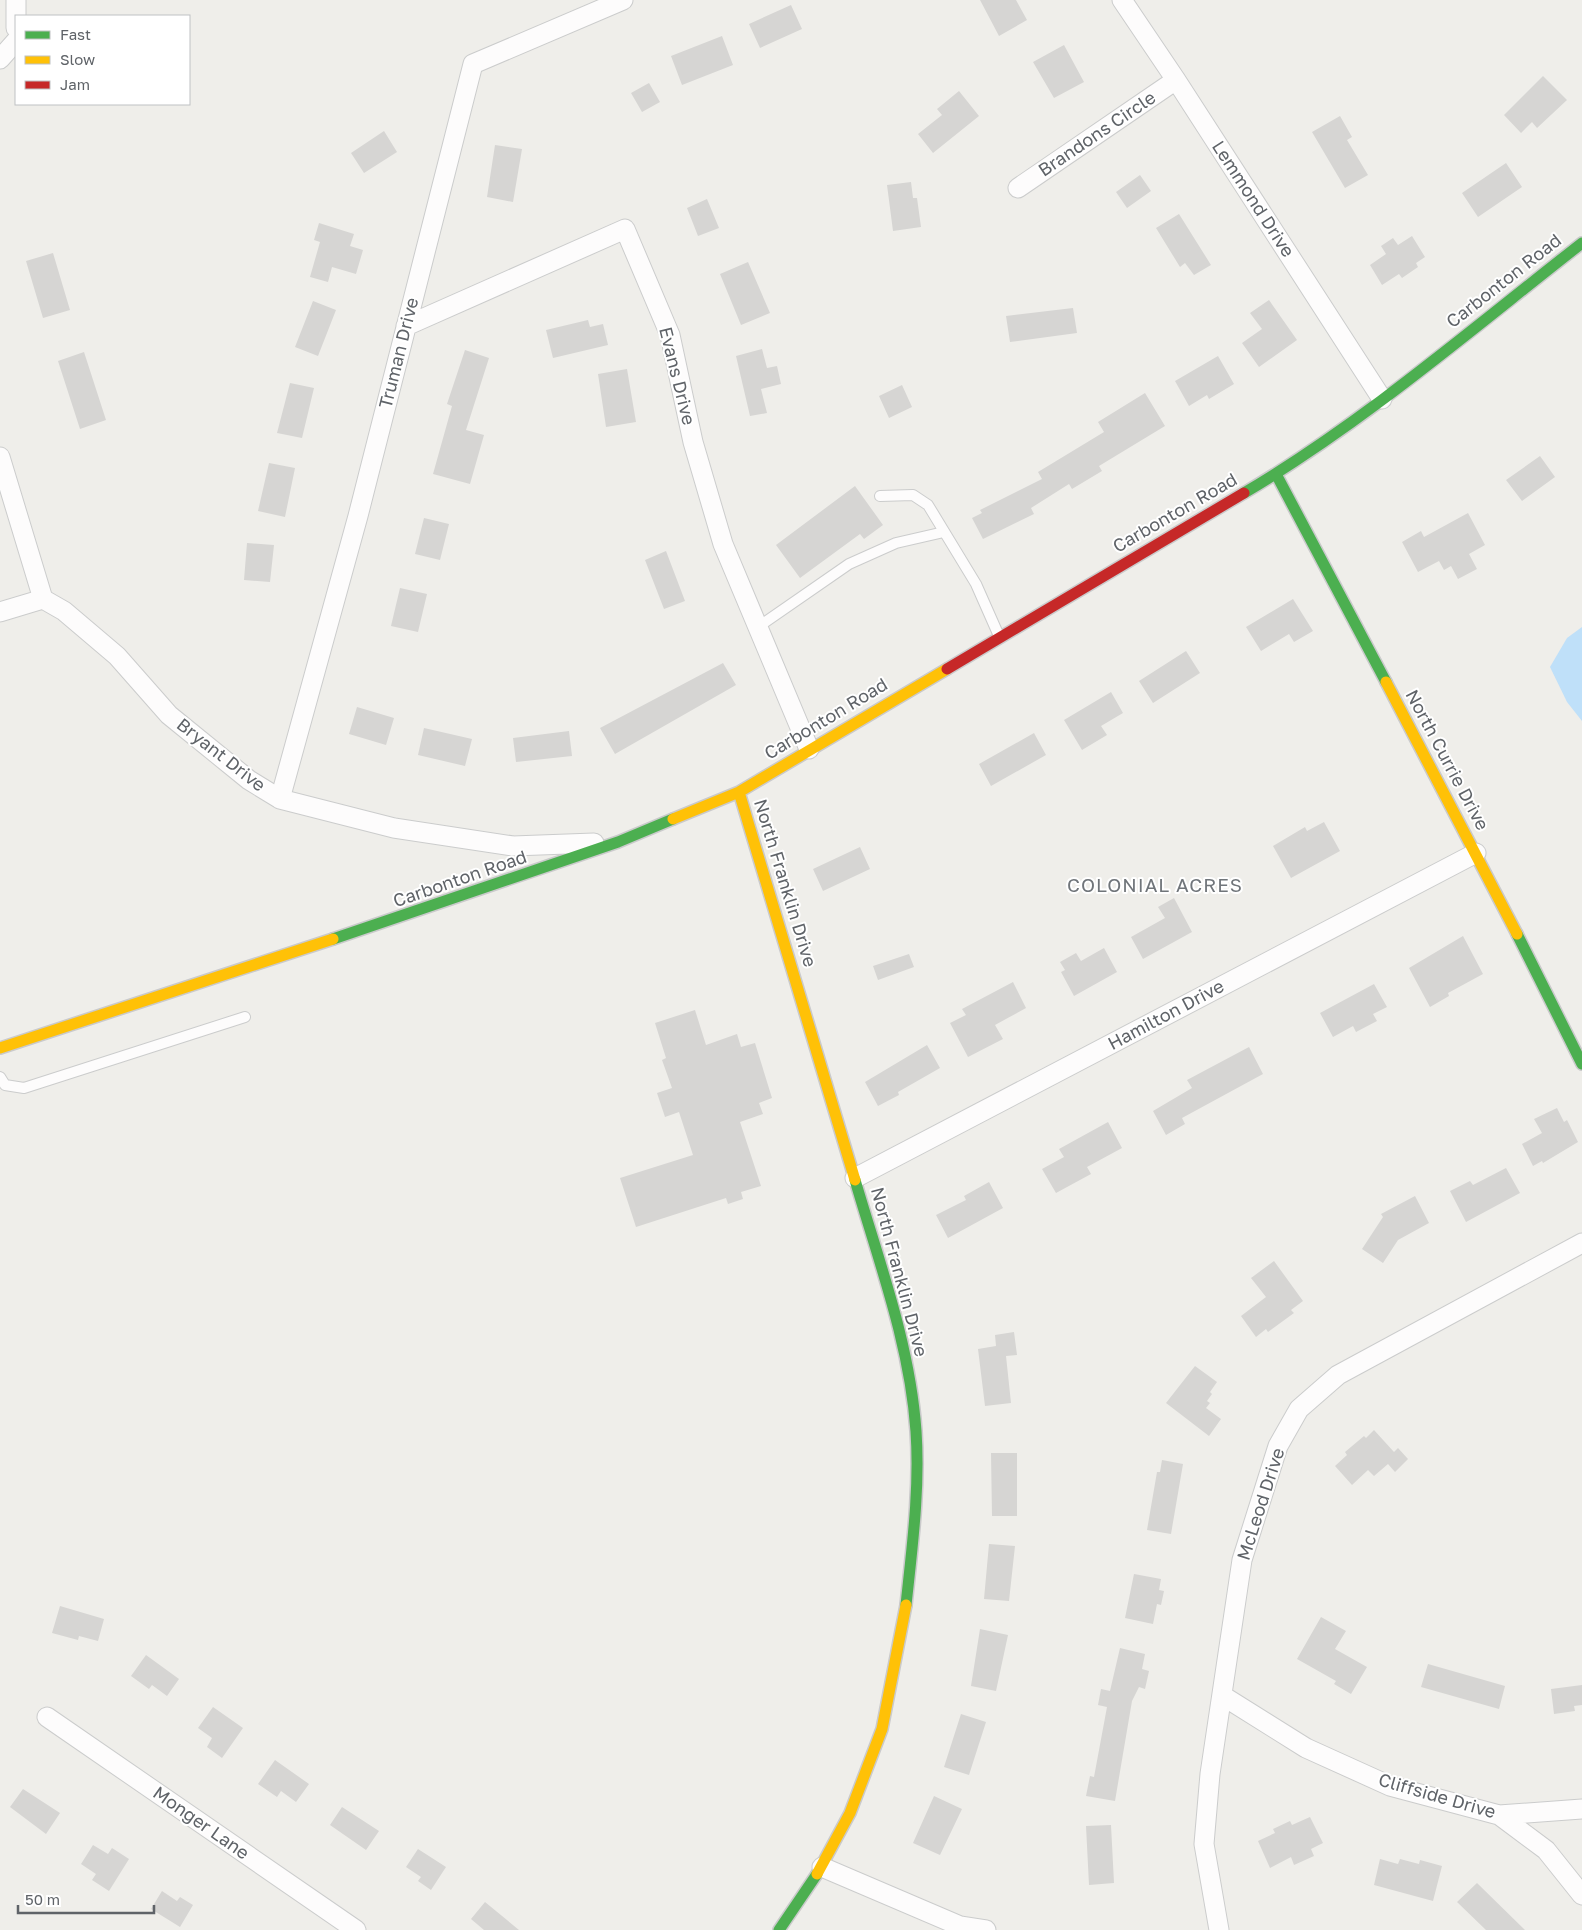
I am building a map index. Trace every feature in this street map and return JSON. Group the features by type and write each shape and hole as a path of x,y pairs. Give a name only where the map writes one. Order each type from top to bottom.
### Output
{"street":[{"path":"16,0 16,15"},
{"name":"Truman Drive","path":"280,799 358,516 473,64 623,0"},
{"name":"Lemmond Drive","path":"1122,0 1382,398"},
{"path":"0,59 15,42"},
{"name":"Brandons Circle","path":"1018,188 1176,80"},
{"name":"Evans Drive","path":"406,326 625,229 670,335 693,442 723,544 809,750"},
{"name":"Carbonton Road","path":"0,1048 402,917 618,842 739,792 1276,474 1382,398 1582,243"},
{"path":"0,456 42,599 0,612"},
{"name":"North Currie Drive","path":"1276,474 1476,853 1582,1064"},
{"name":"Bryant Drive","path":"42,599 64,611 117,656 169,715 249,780 280,799 394,828 513,846 618,842"},
{"name":"North Franklin Drive","path":"739,792 903,1341 916,1432 915,1518 905,1612 882,1729 850,1813 822,1867 780,1930"},
{"name":"Hamilton Drive","path":"855,1178 1476,853"},
{"name":"McLeod Drive","path":"1219,1930 1204,1844 1210,1774 1242,1560 1278,1446 1299,1409 1338,1375 1582,1242"},
{"name":"Cliffside Drive","path":"1223,1696 1306,1748 1390,1786 1499,1815 1582,1809"},
{"name":"Monger Lane","path":"46,1717 356,1930"},
{"path":"1499,1815 1546,1850 1582,1895"},
{"path":"822,1867 960,1926 986,1930"}],"lane":[{"path":"880,496 913,495 928,505 976,584 1000,637"},
{"path":"758,627 849,564 896,543 944,532"},
{"path":"0,1077 5,1085 24,1088 245,1017"}],"water":[{"path":"1582,627 1582,721 1567,702 1550,667 1567,638"}],"building":[{"path":"980,0 1016,0 1027,20 999,36"},
{"path":"791,5 802,29 760,48 749,24"},
{"path":"722,36 733,65 682,85 671,56"},
{"path":"1064,45 1084,82 1054,98 1033,62"},
{"path":"1543,76 1567,100 1537,128 1532,122 1521,133 1504,115"},
{"path":"649,83 660,102 642,112 631,93"},
{"path":"959,91 979,116 933,153 918,134 942,115 937,109"},
{"path":"1340,116 1352,137 1347,140 1368,175 1345,188 1312,132"},
{"path":"384,131 397,152 364,173 351,153"},
{"path":"495,145 522,149 513,202 487,197"},
{"path":"1506,163 1522,187 1478,217 1462,193"},
{"path":"1140,175 1151,191 1127,208 1116,192"},
{"path":"911,182 913,198 917,198 921,227 893,231 887,185"},
{"path":"707,199 719,228 698,236 687,208"},
{"path":"1179,214 1211,265 1194,275 1185,263 1180,267 1156,228"},
{"path":"319,223 354,234 350,246 363,250 356,274 332,267 328,282 310,277 320,242 314,240"},
{"path":"1412,236 1425,257 1416,263 1418,267 1402,278 1399,274 1382,285 1370,265 1386,254 1381,246 1393,238 1398,245"},
{"path":"53,253 70,310 43,318 26,261"},
{"path":"748,262 770,313 741,325 720,274"},
{"path":"1269,300 1297,340 1259,367 1242,343 1262,329 1250,313"},
{"path":"313,301 336,310 318,356 295,347"},
{"path":"1073,308 1077,333 1010,342 1006,316"},
{"path":"588,320 590,327 603,324 608,345 553,358 546,330"},
{"path":"762,349 767,368 777,366 781,384 761,389 767,413 750,416 736,356"},
{"path":"465,350 489,358 466,430 484,435 470,484 433,474 452,406 447,404"},
{"path":"84,352 106,420 80,429 58,361"},
{"path":"1218,356 1234,384 1209,399 1207,395 1189,406 1175,381"},
{"path":"627,369 636,422 606,427 598,374"},
{"path":"290,383 314,388 302,438 277,433"},
{"path":"902,385 912,407 889,418 879,396"},
{"path":"1145,393 1165,426 1099,466 1102,471 1072,489 1069,484 1031,508 1034,514 983,539 972,518 982,513 980,510 1042,479 1038,472 1104,432 1098,422"},
{"path":"1540,456 1555,477 1522,501 1506,480"},
{"path":"269,463 295,468 285,517 258,511"},
{"path":"855,486 883,525 864,539 860,534 800,578 776,545"},
{"path":"1468,513 1485,545 1469,554 1477,569 1458,579 1451,566 1444,570 1439,561 1418,572 1402,542 1421,531 1424,537"},
{"path":"424,518 449,524 440,560 415,554"},
{"path":"247,543 274,545 270,582 244,580"},
{"path":"666,551 685,601 664,609 645,560"},
{"path":"400,588 427,594 418,632 391,626"},
{"path":"1293,599 1313,631 1294,642 1289,634 1261,651 1246,627"},
{"path":"1186,651 1200,673 1153,703 1139,681"},
{"path":"723,663 736,685 615,754 600,728"},
{"path":"1111,692 1123,713 1101,726 1107,735 1082,750 1064,720"},
{"path":"357,707 394,718 386,745 349,734"},
{"path":"424,728 472,739 465,766 418,755"},
{"path":"569,731 572,756 516,762 513,738"},
{"path":"1034,733 1046,755 991,786 979,764"},
{"path":"1324,822 1340,851 1291,878 1273,846 1305,827 1307,831"},
{"path":"860,847 870,869 823,891 813,869"},
{"path":"1174,898 1192,932 1143,959 1131,937 1165,918 1158,907"},
{"path":"1463,936 1483,974 1448,993 1449,996 1430,1007 1409,968"},
{"path":"1104,948 1117,972 1074,996 1061,972 1065,970 1060,962 1076,953 1081,961"},
{"path":"909,954 914,967 878,980 873,966"},
{"path":"1013,982 1026,1008 995,1025 1003,1039 968,1057 950,1023 966,1015 962,1009"},
{"path":"1374,984 1387,1007 1373,1014 1377,1021 1356,1032 1353,1026 1333,1037 1320,1013"},
{"path":"695,1010 706,1045 737,1034 741,1047 755,1043 772,1098 759,1103 763,1114 740,1122 761,1186 741,1192 743,1199 728,1204 726,1198 636,1227 620,1178 693,1155 679,1112 665,1117 657,1093 672,1088 662,1060 666,1058 655,1023"},
{"path":"927,1045 940,1068 898,1092 899,1095 878,1106 865,1082"},
{"path":"1249,1047 1263,1074 1182,1118 1185,1124 1166,1135 1153,1111 1192,1088 1187,1080"},
{"path":"1557,1108 1564,1122 1567,1120 1578,1142 1543,1163 1542,1161 1533,1166 1522,1144 1542,1133 1534,1119"},
{"path":"1108,1122 1122,1148 1087,1167 1091,1174 1056,1193 1042,1169 1064,1157 1059,1149"},
{"path":"1506,1168 1520,1193 1466,1222 1450,1191 1470,1181 1473,1185"},
{"path":"989,1182 1003,1208 948,1238 936,1215 966,1200 964,1196"},
{"path":"1415,1196 1429,1223 1398,1240 1383,1263 1362,1249 1383,1217 1381,1214"},
{"path":"1274,1261 1303,1301 1291,1310 1294,1313 1268,1332 1266,1329 1256,1337 1241,1316 1266,1297 1251,1278"},
{"path":"1014,1332 1017,1355 1006,1356 1011,1403 985,1406 978,1349 996,1346 995,1335"},
{"path":"1195,1366 1217,1382 1210,1392 1212,1394 1207,1401 1210,1403 1206,1408 1221,1419 1209,1436 1166,1403"},
{"path":"1374,1430 1394,1452 1398,1448 1408,1459 1395,1472 1388,1464 1374,1476 1368,1470 1352,1485 1335,1466 1347,1455 1345,1452 1364,1436 1366,1438"},
{"path":"991,1453 1017,1453 1017,1516 992,1516"},
{"path":"1162,1460 1183,1464 1171,1534 1147,1530 1157,1472 1160,1472"},
{"path":"989,1544 1015,1546 1009,1601 984,1599"},
{"path":"1134,1574 1161,1579 1159,1590 1164,1591 1161,1605 1157,1604 1153,1624 1125,1618"},
{"path":"60,1606 104,1619 98,1641 79,1636 78,1640 52,1633"},
{"path":"1321,1617 1346,1631 1335,1649 1367,1667 1351,1694 1334,1684 1336,1681 1297,1659"},
{"path":"980,1629 1008,1635 996,1691 971,1686"},
{"path":"1120,1648 1145,1654 1142,1669 1149,1671 1145,1689 1139,1687 1132,1701 1115,1801 1086,1796 1090,1776 1094,1777 1107,1707 1098,1705 1101,1689 1110,1691"},
{"path":"146,1655 179,1679 167,1696 152,1685 149,1689 131,1676"},
{"path":"1428,1664 1505,1686 1499,1709 1421,1687"},
{"path":"1582,1685 1582,1705 1574,1706 1575,1711 1554,1714 1551,1689"},
{"path":"213,1707 243,1728 222,1758 207,1747 212,1738 198,1728"},
{"path":"961,1714 986,1722 969,1775 944,1767"},
{"path":"275,1760 309,1784 296,1802 281,1791 277,1797 258,1784"},
{"path":"23,1789 60,1813 46,1834 10,1807"},
{"path":"934,1796 962,1809 940,1855 913,1843"},
{"path":"342,1807 379,1831 366,1850 330,1825"},
{"path":"1310,1817 1323,1843 1311,1849 1314,1856 1294,1865 1291,1857 1270,1868 1258,1841 1275,1833 1273,1829 1290,1821 1292,1825"},
{"path":"1111,1825 1114,1883 1089,1885 1086,1826"},
{"path":"93,1845 108,1854 112,1848 129,1859 109,1891 92,1880 96,1874 81,1864"},
{"path":"418,1849 446,1867 431,1890 418,1881 421,1877 406,1867"},
{"path":"1380,1859 1398,1864 1400,1859 1419,1864 1420,1860 1442,1866 1433,1901 1374,1885"},
{"path":"1477,1883 1525,1930 1486,1930 1457,1902"},
{"path":"162,1891 177,1901 180,1897 193,1905 180,1927 151,1909"},
{"path":"485,1902 519,1930 484,1930 471,1919"}],"traffic: fast":[{"path":"1244,493 1332,436 1417,374 1582,243"},
{"path":"1276,474 1386,682"},
{"path":"333,939 618,842 673,819"},
{"path":"1517,934 1582,1064"},
{"path":"855,1180 892,1304 913,1399 917,1475 915,1518 906,1605"},
{"path":"779,1930 817,1874"}],"traffic: slow":[{"path":"673,819 739,792 947,669"},
{"path":"1386,682 1517,934"},
{"path":"739,792 855,1180"},
{"path":"0,1048 333,939"},
{"path":"817,1874 850,1813 882,1729 906,1605"}],"traffic: jam":[{"path":"947,669 1244,493"}],"district":[{"name":"COLONIAL ACRES","path":"1155,885"}]}
